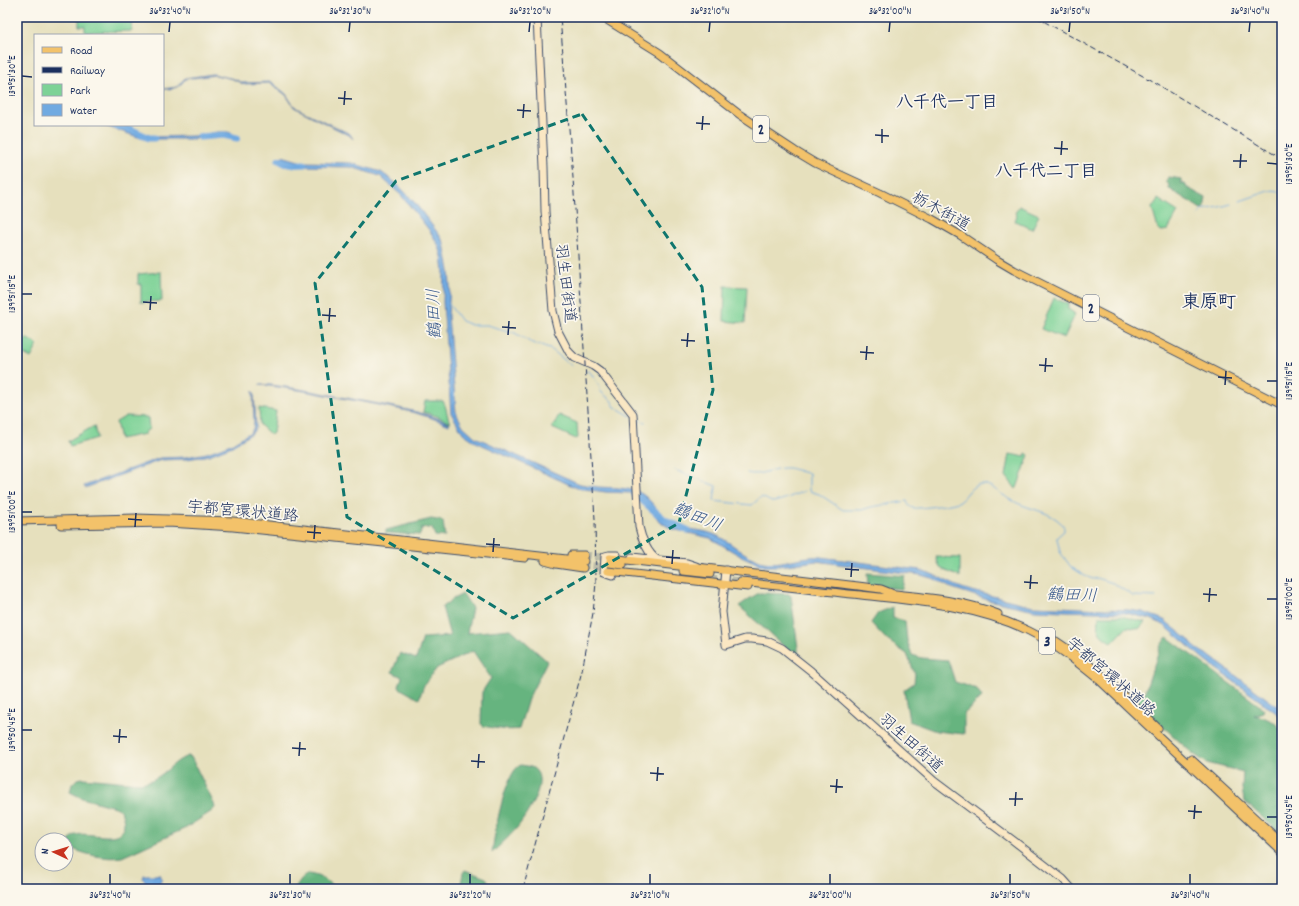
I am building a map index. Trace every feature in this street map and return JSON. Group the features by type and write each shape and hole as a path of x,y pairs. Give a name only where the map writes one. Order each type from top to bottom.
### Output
{"main road":[{"name":"羽生田街道","path":"537,17 543,146 544,212 554,319 570,354 600,371 633,414 636,488 640,533 653,556 658,560"},
{"name":"栃木街道","path":"602,17 678,66 739,114 805,157 928,216 1009,267 1282,405"},
{"name":"宇都宮環状道路","path":"17,521 136,518 233,522 545,558"},
{"name":"宇都宮環状道路","path":"17,525 168,523 233,527 545,558"},
{"path":"557,554 584,562 556,564 545,558 557,554"},
{"path":"696,582 678,582 609,574 604,572 605,556 609,555 687,563 697,567"},
{"path":"609,565 710,576"},
{"name":"3","path":"609,565 697,567 726,570 881,589 893,596"},
{"name":"3","path":"609,565 696,582 880,599 893,596"},
{"path":"725,585 726,570"},
{"name":"宇都宮環状道路","path":"740,579 893,596 942,599 978,607 1020,622 1055,640 1081,658 1107,680 1282,843"},
{"name":"羽生田街道","path":"725,585 722,612 726,644 752,639 767,642 782,648 811,670 934,780 1062,879 1072,889"},
{"name":"宇都宮環状道路","path":"893,596 990,616 1030,632 1054,645 1099,680 1282,852"}],"highlighted area":[{"path":"582,114 702,287 713,390 679,523 513,618 347,517 315,283 396,181"}],"green space":[{"path":"79,17 133,17 132,31 85,32 85,26 79,26"},
{"path":"1169,177 1181,179 1181,183 1186,185 1186,187 1206,198 1204,208 1201,209 1168,188 1169,185 1166,182"},
{"path":"1158,199 1178,212 1168,230 1162,231 1158,229 1152,208"},
{"path":"1019,206 1039,215 1032,229 1015,221 1017,215 1015,213"},
{"path":"161,272 162,301 141,302 141,284 138,284 138,274"},
{"path":"725,286 747,287 745,323 724,321"},
{"path":"1054,298 1068,304 1068,309 1075,315 1064,338 1041,329"},
{"path":"26,338 38,345 31,358 20,352"},
{"path":"425,401 443,401 450,423 437,416 423,412"},
{"path":"259,408 276,411 273,433 271,435 260,425"},
{"path":"559,415 577,423 578,438 576,439 552,428"},
{"path":"126,416 148,418 149,429 145,432 145,434 120,439 116,422"},
{"path":"94,426 97,438 70,446 68,441"},
{"path":"1026,453 1029,455 1016,489 1006,476 1010,454 1025,457"},
{"path":"431,519 443,521 445,537 435,536 432,528 422,528 420,535 386,533 386,530"},
{"path":"936,557 960,558 960,577 940,568"},
{"path":"867,573 905,576 902,589 868,586"},
{"path":"759,593 789,594 791,596 798,648 798,659 739,606"},
{"path":"463,594 472,608 467,633 511,629 547,661 528,699 519,729 501,729 483,726 481,724 482,692 491,678 473,651 437,668 424,685 419,699 401,689 399,686 402,677 392,672 400,653 416,659 423,638 450,636 442,607"},
{"path":"893,607 893,618 905,621 907,640 912,655 922,658 948,660 955,682 977,689 982,697 964,714 964,734 936,731 909,721 904,690 914,683 915,674 907,654 887,640 871,623 878,613"},
{"path":"1099,616 1121,616 1145,622 1139,629 1127,627 1112,643 1101,635 1098,626"},
{"path":"1167,637 1264,709 1263,712 1254,715 1276,723 1282,731 1282,835 1244,801 1242,788 1243,772 1207,763 1192,753 1133,699 1137,693 1144,694 1161,645"},
{"path":"188,756 191,757 214,804 215,808 212,811 186,828 122,857 109,858 94,856 74,850 74,836 76,835 111,836 122,831 124,825 124,820 118,808 82,798 70,792 72,784 77,779 83,778 140,783 161,775 176,762"},
{"path":"521,765 532,767 538,774 538,790 535,799 520,824 492,853 505,791 515,770"},
{"path":"465,870 486,878 488,880 485,889 460,889"},
{"path":"308,874 323,879 336,889 296,889 300,880"}],"water":[{"path":"213,74 234,79 243,83 271,82 286,94 293,105 298,109 350,134 353,139 349,135 294,107 286,95 270,83 243,84 233,79 215,75 185,79 177,87 185,78"},
{"path":"105,126 118,126 141,136 149,137 194,136 217,132 228,132 238,136 236,139 219,136 193,139 144,139"},
{"path":"282,156 302,162 351,163 381,172 397,184 415,203 440,236 444,243 449,271 450,286 448,316 456,413 463,426 475,437 580,484 627,489 638,492 646,497 672,524 713,534 756,560 763,562 777,563 820,557 920,570 968,590 1033,606 1143,612 1164,620 1189,640 1197,649 1208,655 1282,710 1282,717 1206,661 1164,625 1151,619 1126,613 1035,610 988,600 949,587 935,579 921,575 816,561 778,566 764,566 739,555 710,538 672,529 660,522 646,503 631,493 606,492 577,488 476,442 463,433 451,413 443,302 444,272 439,246 430,231 401,195 380,176 351,167 302,166 280,162"},
{"path":"260,384 312,391 407,410 428,415 449,423 449,425 428,417 396,408"},
{"path":"253,391 256,428 252,433 232,446 209,455 199,457 161,460 85,488 84,486 160,458 186,457 207,453 231,444 251,432 253,429"},
{"path":"160,874 162,879 156,887 151,887 143,879 144,875"}],"waterway":[{"name":"鶴田川","path":"118,126 130,129 149,138 154,138"},
{"name":"鶴田川","path":"200,137 223,135 237,138"},
{"name":"鶴田川","path":"279,160 288,164 304,164"},
{"path":"1240,201 1269,191 1282,192"},
{"path":"1198,216 1202,210 1231,204"},
{"path":"448,303 461,321 471,325 487,325 515,333 530,342 552,350 572,366"},
{"path":"587,371 590,372 599,385 601,392 611,400 615,407 631,416"},
{"path":"637,419 645,422"},
{"path":"747,473 757,474 779,468 787,468 809,473 809,491 819,494 843,510 862,510 907,501 913,508 945,505 960,501 975,486 978,484 985,484 1017,503 1043,512 1062,524 1064,531 1057,537 1057,539 1060,552 1071,567 1085,576 1113,583 1133,596 1156,597"},
{"path":"675,470 716,486 714,501 752,505 761,497 773,502 805,491"},
{"name":"鶴田川","path":"635,494 665,520 687,530"}],"tunnel":[{"path":"584,555 610,558"},
{"path":"582,565 608,567"},
{"path":"710,579 740,582"}],"railway":[{"path":"523,889 582,671 593,613 596,583 595,519 573,178 560,17"},
{"path":"1036,17 1152,81 1282,159"}],"district":[{"name":"八千代一丁目","path":"947,101"},
{"name":"八千代二丁目","path":"1046,170"},
{"name":"東原町","path":"1209,301"}]}
